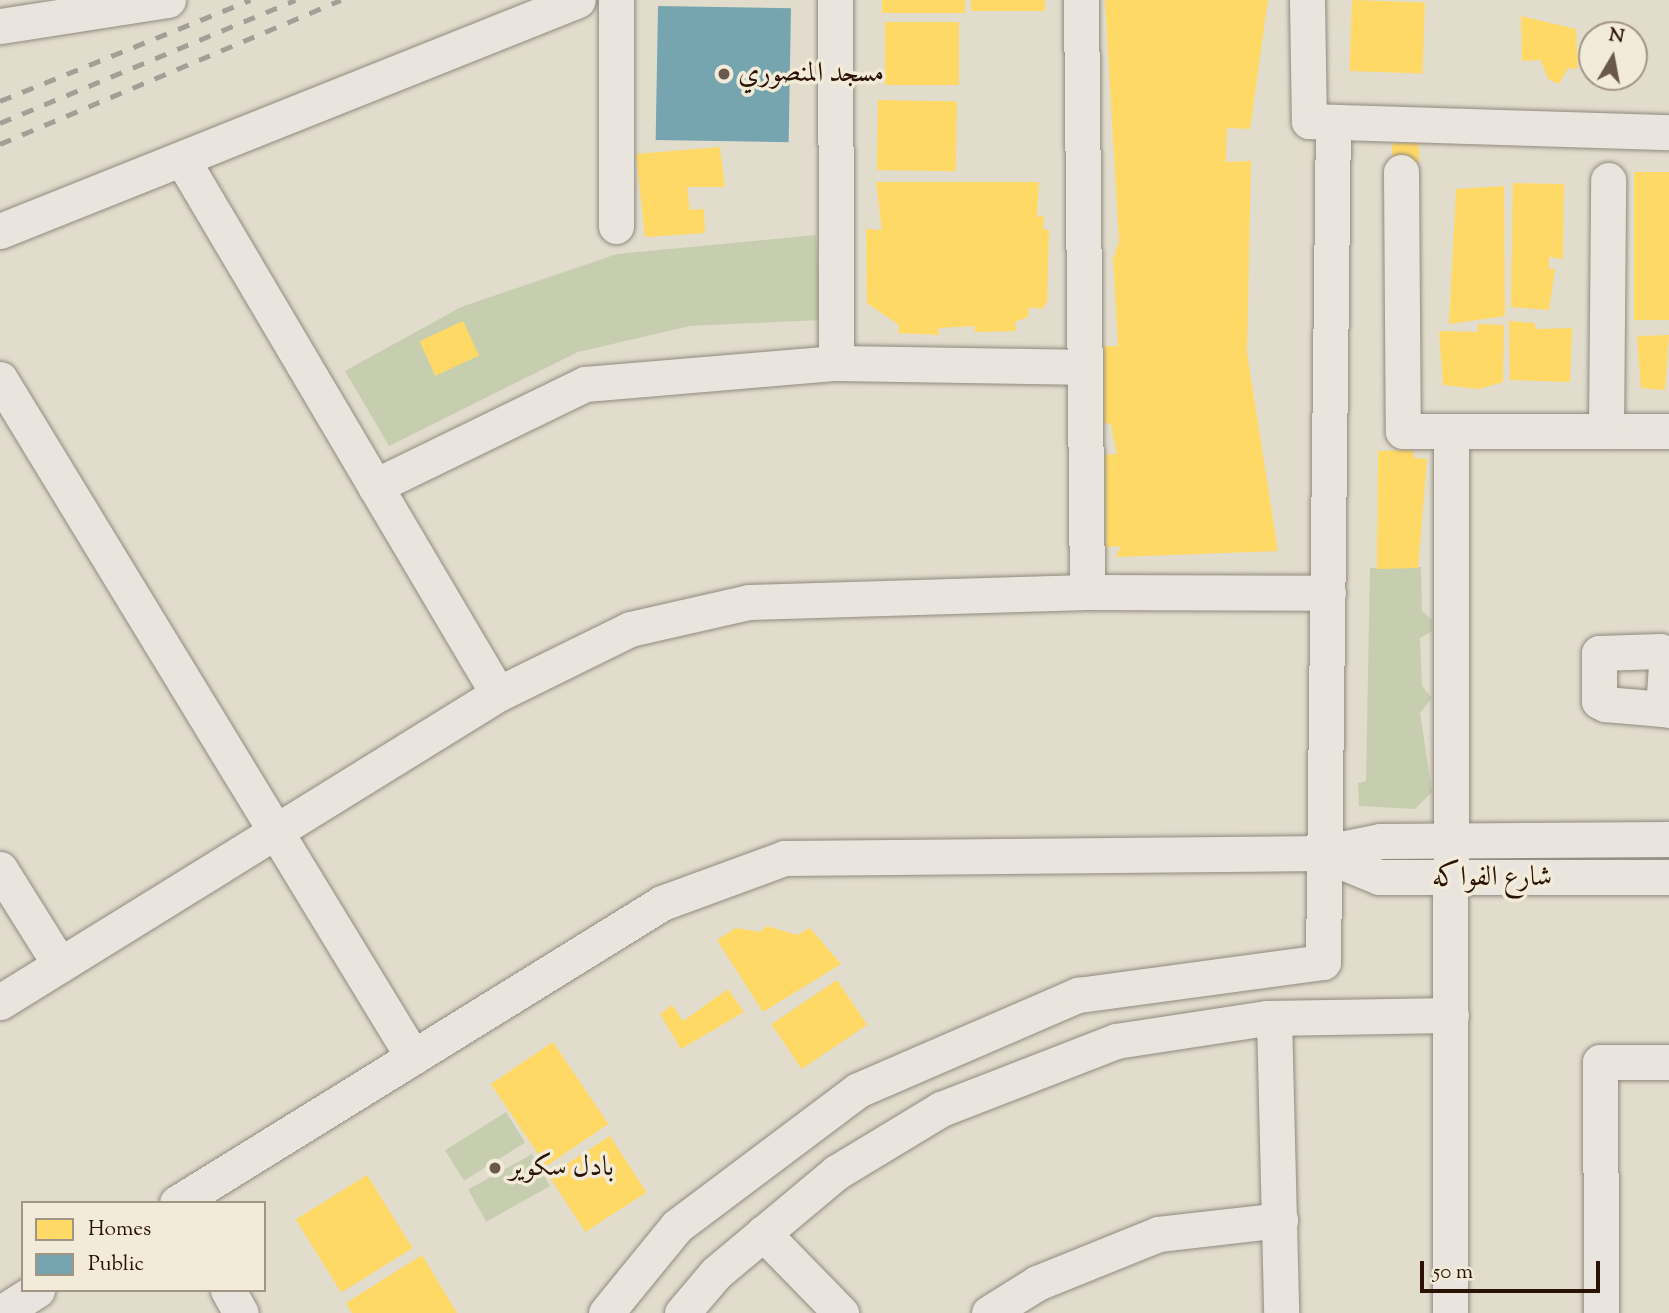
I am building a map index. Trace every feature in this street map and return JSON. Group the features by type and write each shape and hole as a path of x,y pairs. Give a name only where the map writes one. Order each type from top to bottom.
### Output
{"street":[{"path":"0,26 168,0"},
{"path":"566,0 577,0"},
{"path":"0,232 577,0"},
{"path":"616,0 616,226"},
{"path":"835,0 836,363"},
{"path":"1081,0 1082,367 1087,592"},
{"path":"1307,0 1309,121 1669,132"},
{"path":"606,1313 677,1226 858,1090 1078,995 1323,962 1321,853 1328,593 1333,123"},
{"path":"182,159 498,694"},
{"path":"1401,172 1403,431 1669,431"},
{"path":"1606,431 1608,180"},
{"path":"375,486 585,384 836,363 1082,367"},
{"path":"0,379 413,1057"},
{"path":"1450,1313 1451,432"},
{"path":"0,1002 498,694 630,629 749,602 1087,592 1328,593"},
{"path":"182,1201 662,903 784,859 1321,853 1380,841 1669,839"},
{"name":"شارع الفواكه","path":"1321,853 1379,877 1669,877"},
{"path":"0,869 60,965"},
{"path":"682,1313 716,1273 837,1172 941,1109 1116,1041 1274,1017 1451,1015"},
{"path":"1274,1017 1281,1313"},
{"path":"1601,1313 1600,1062 1669,1062"},
{"path":"989,1313 1037,1283 1158,1234 1280,1220"},
{"path":"763,1233 841,1313"},
{"path":"1,1313 34,1292"},
{"path":"230,1292 240,1313"}],"green space":[{"path":"816,235 821,320 690,326 578,352 389,446 345,371 461,307 617,254"},
{"path":"1421,567 1422,611 1432,620 1432,631 1420,638 1422,686 1432,698 1420,713 1432,792 1415,809 1359,806 1358,783 1366,781 1370,568"},
{"path":"506,1112 525,1143 464,1181 445,1150"},
{"path":"532,1154 550,1186 486,1222 468,1189"}],"building: Homes":[{"path":"882,0 965,0 965,13 882,13"},
{"path":"971,0 1045,0 1045,11 971,11"},
{"path":"1105,0 1268,0 1250,129 1227,128 1226,162 1251,161 1247,353 1278,551 1116,557 1121,546 1106,547 1105,455 1117,454 1111,425 1104,422 1104,346 1118,346 1113,259 1119,241"},
{"path":"1352,0 1425,3 1422,74 1350,71"},
{"path":"1521,16 1576,29 1578,69 1568,68 1559,84 1548,79 1541,60 1522,61"},
{"path":"885,22 959,22 959,85 885,85"},
{"path":"878,100 957,101 956,171 877,170"},
{"path":"1392,143 1419,143 1419,162 1392,162"},
{"path":"720,147 725,187 687,187 690,210 704,209 705,233 645,237 636,154"},
{"path":"1634,172 1669,172 1669,320 1634,320"},
{"path":"876,182 1039,182 1037,217 1044,216 1043,229 1049,230 1047,302 1042,309 1029,307 1028,317 1015,322 1016,331 975,332 974,326 938,328 939,335 898,333 899,325 867,303 866,229 882,230"},
{"path":"1513,183 1564,184 1563,259 1549,257 1549,269 1555,269 1549,310 1511,307"},
{"path":"1504,186 1505,316 1449,324 1456,189"},
{"path":"463,321 479,355 436,376 419,341"},
{"path":"1509,321 1535,323 1535,329 1572,328 1570,382 1510,380"},
{"path":"1478,324 1504,325 1503,382 1479,389 1443,385 1439,331 1478,332"},
{"path":"1669,335 1665,390 1641,388 1637,336"},
{"path":"1413,450 1414,458 1427,459 1418,568 1377,569 1378,451"},
{"path":"767,926 797,935 810,928 841,964 763,1012 717,940 736,928 759,932"},
{"path":"837,980 867,1025 802,1069 772,1024"},
{"path":"728,989 744,1012 681,1049 660,1014 672,1005 683,1021"},
{"path":"553,1042 608,1124 546,1166 491,1084"},
{"path":"610,1136 646,1192 585,1232 549,1176"},
{"path":"367,1175 413,1248 341,1292 296,1220"},
{"path":"422,1255 457,1313 352,1313 346,1303"}],"building: Public":[{"name":"مسجد المنصوري","path":"658,6 791,8 789,142 656,140"}],"railway":[{"path":"0,101 250,0"},
{"path":"0,123 295,0"},
{"path":"0,144 341,0"}],"place":[{"name":"مسجد المنصوري","path":"724,74"},
{"name":"بادل سكوير","path":"495,1168"}]}
